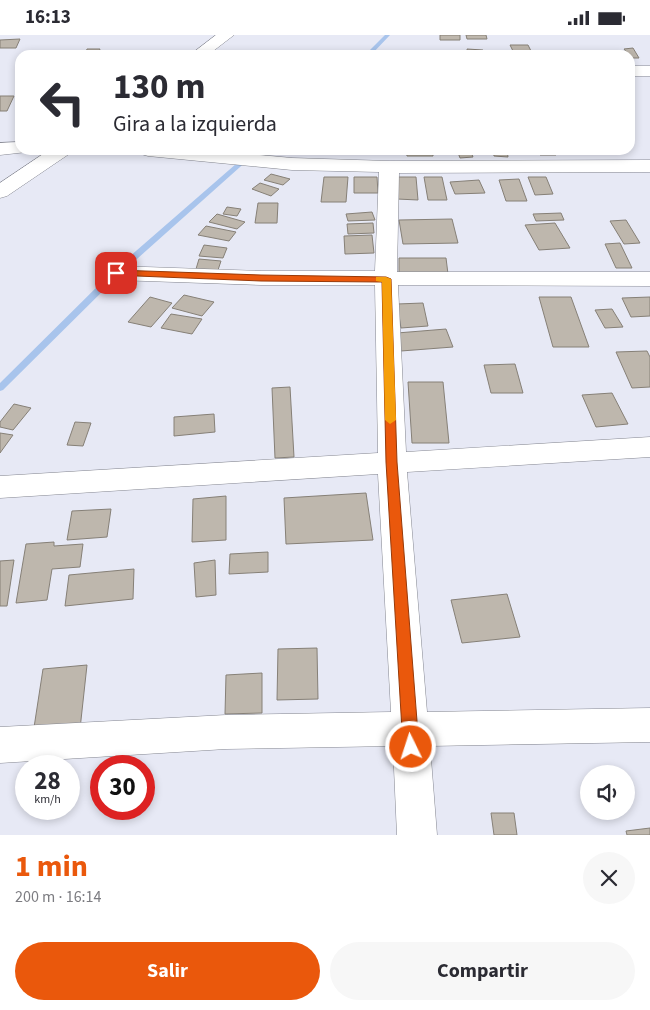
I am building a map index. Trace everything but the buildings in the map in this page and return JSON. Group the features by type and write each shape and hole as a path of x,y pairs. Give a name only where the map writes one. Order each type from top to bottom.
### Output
{"street":[{"path":"205,50 226,35"},
{"path":"635,71 650,71"},
{"path":"0,149 15,148"},
{"path":"0,192 55,155"},
{"path":"213,155 292,164 389,167 650,166"},
{"path":"389,167 386,279 392,462 417,835"},
{"path":"116,273 261,278 650,279"},
{"path":"0,487 650,447"},
{"path":"0,745 226,732 650,725"}],"waterway":[{"path":"373,50 388,35"},
{"path":"0,388 116,273 250,155"}],"slow traffic":[{"path":"380,279 386,279 390,420"}],"route":[{"path":"116,273 261,278 386,279 392,462 411,747"}]}
